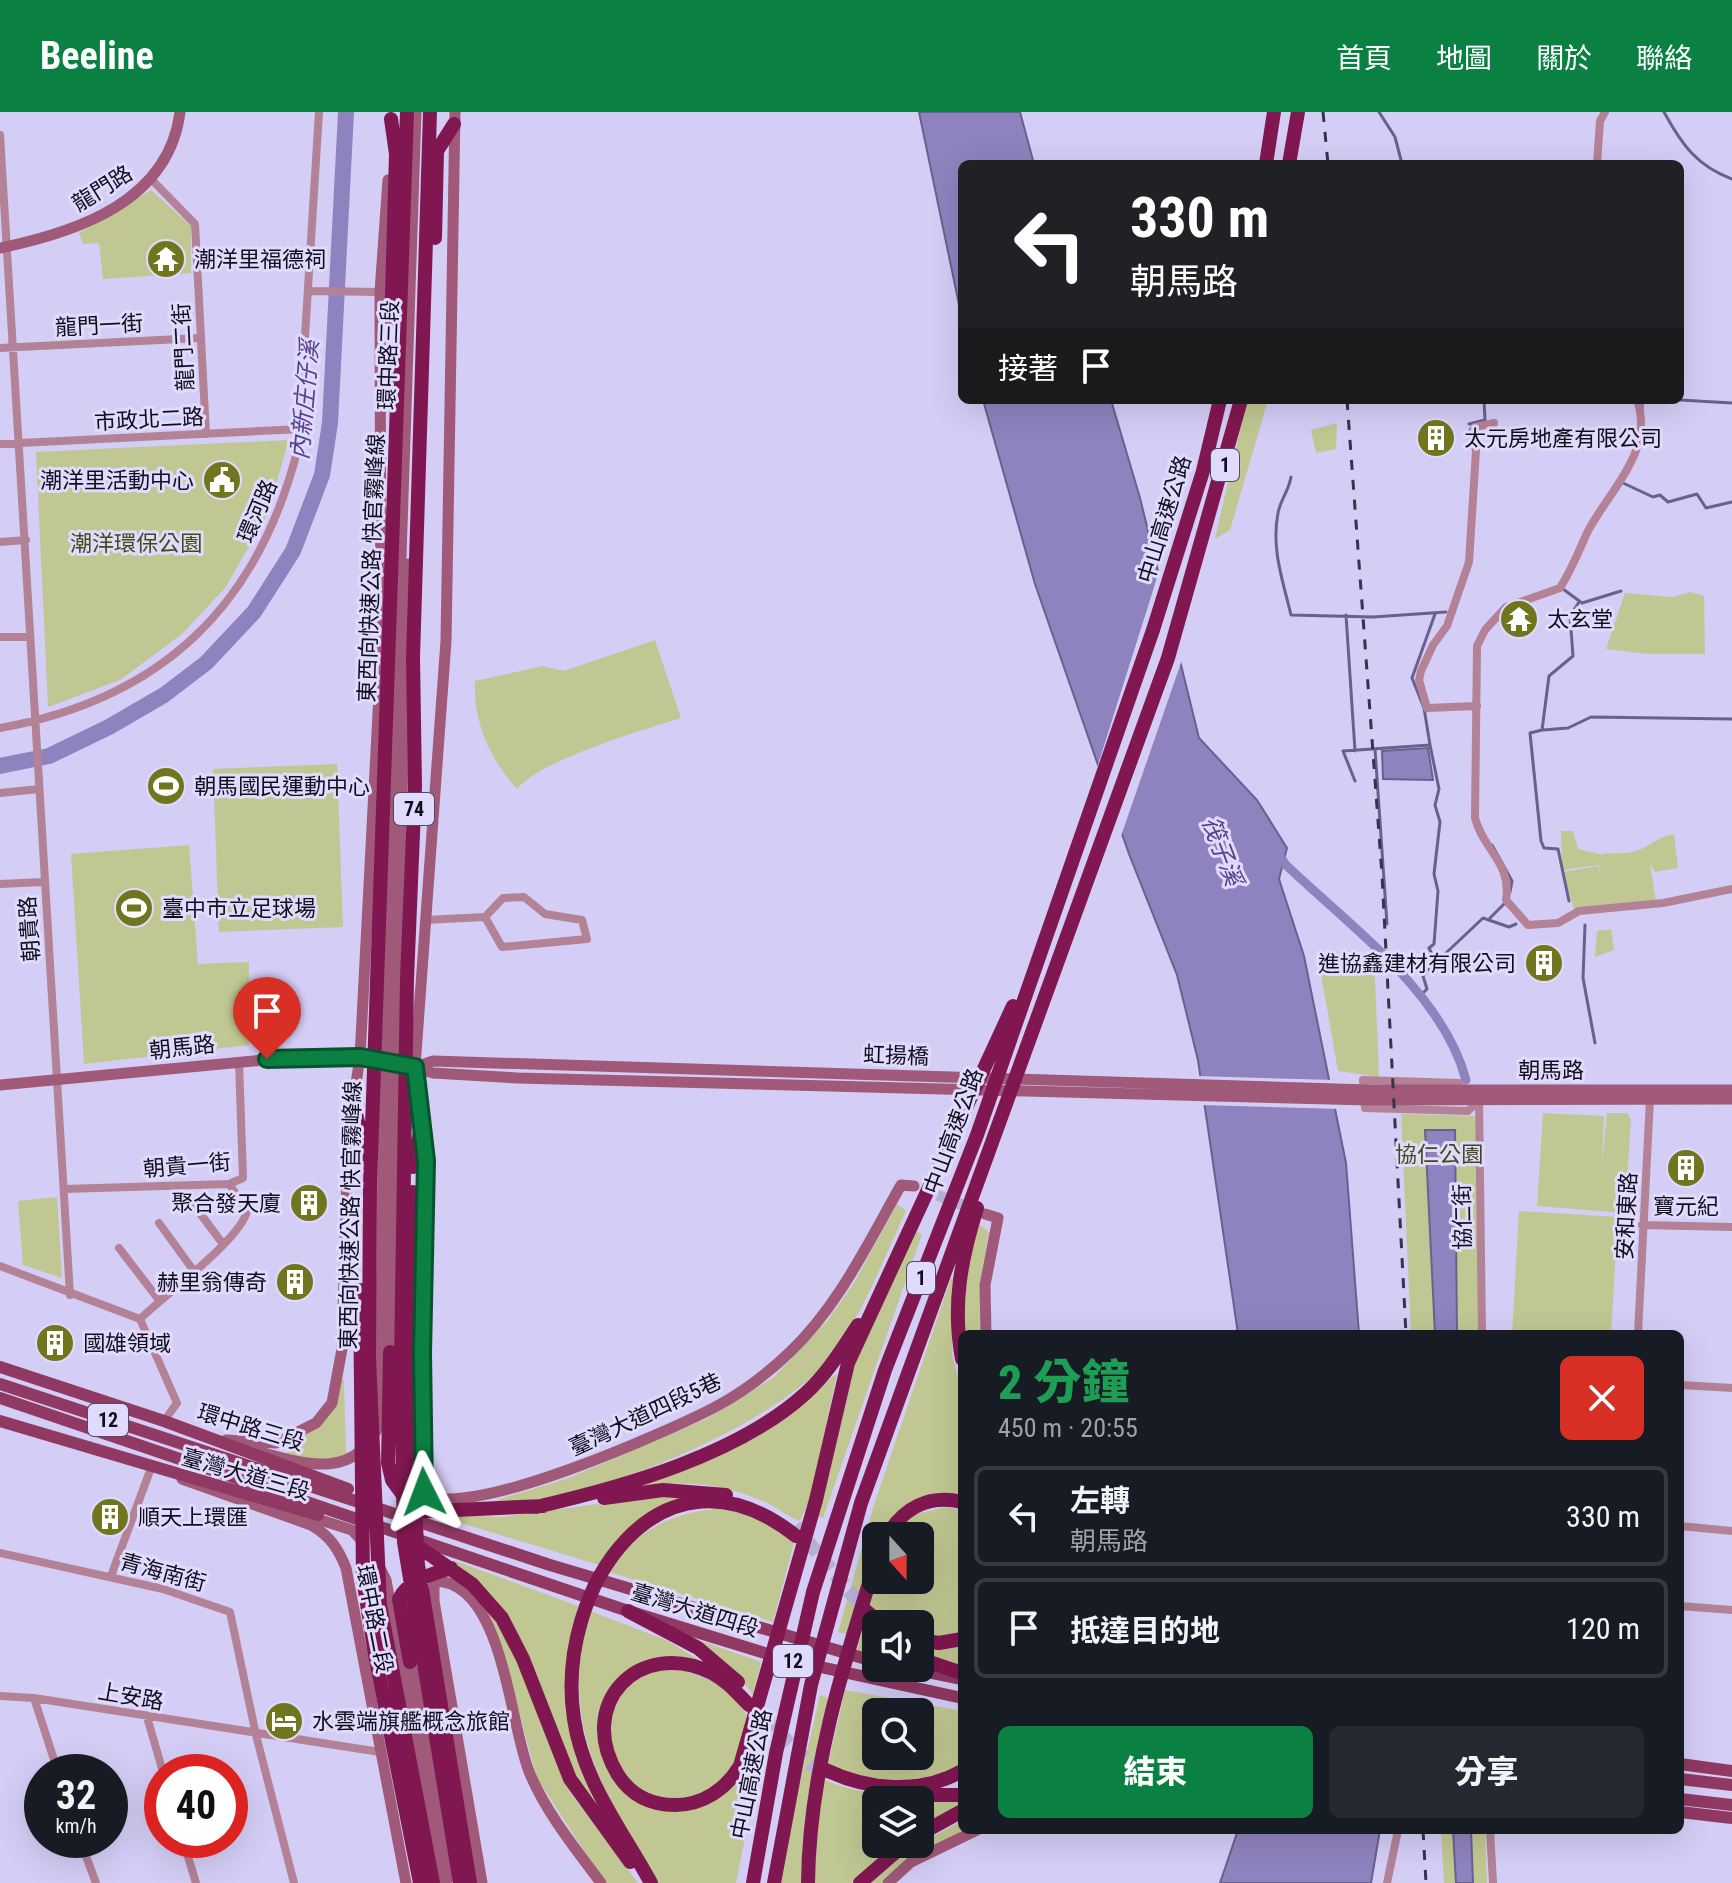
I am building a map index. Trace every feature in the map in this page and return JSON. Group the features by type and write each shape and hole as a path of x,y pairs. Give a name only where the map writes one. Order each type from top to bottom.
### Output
{"highway":[{"name":"東西向快速公路 快官霧峰線","path":"407,112 391,650 370,1185 369,1358 380,1605 433,1883"},
{"name":"東西向快速公路 快官霧峰線","path":"430,112 413,657 415,786 407,979 401,1362 410,1544 470,1883"},
{"path":"1267,160 1274,112"},
{"path":"1290,160 1298,112"},
{"path":"391,116 396,154 385,580 385,635 391,650"},
{"path":"413,657 418,632 428,482 437,151 454,118"},
{"name":"中山高速公路","path":"753,1883 791,1681 805,1624 885,1370 977,1135 1009,1038 1048,936 1153,630 1203,471 1219,404"},
{"name":"中山高速公路","path":"774,1883 811,1685 861,1503 1168,658 1240,404"},
{"path":"628,1611 698,1648 719,1664 750,1701 709,1672 676,1663 652,1665 623,1681 609,1702 603,1726 608,1752 621,1779 643,1798 681,1805 708,1797 729,1780 740,1766 825,1464 838,1396 848,1363 992,1047 1048,936"},
{"name":"74","path":"353,1103 362,1137 361,1473 368,1607 420,1883"},
{"path":"958,1330 956,1312 963,1252 1007,1108"},
{"name":"74","path":"423,1117 414,1151 411,1373 418,1565 470,1883"},
{"path":"536,1507 609,1488 672,1466 736,1438 790,1407 828,1370 881,1292"},
{"path":"385,1351 388,1463 392,1480 401,1493 425,1509 476,1510"},
{"name":"74","path":"361,1473 375,1498"},
{"path":"416,1495 408,1509 536,1507 663,1490 702,1491 762,1507 796,1531 762,1513 735,1505 701,1503 672,1510 648,1522 621,1544 605,1565 580,1620 571,1678 579,1746 599,1794 651,1883"},
{"path":"895,1522 912,1508 942,1499 958,1501"},
{"path":"410,1544 451,1568 483,1593 502,1618 523,1659 570,1779 643,1883"},
{"name":"74","path":"410,1544 418,1565"},
{"path":"405,1662 399,1599 403,1591 427,1576 451,1568"},
{"name":"74","path":"368,1607 378,1576"},
{"path":"808,1883 810,1818 825,1768 835,1699 867,1594"},
{"path":"934,1642 958,1640"},
{"path":"934,1665 958,1674"},
{"path":"825,1768 855,1783 887,1787 921,1785 958,1772"},
{"path":"825,1768 855,1789 892,1796 958,1795"},
{"path":"934,1826 958,1813"},
{"path":"860,1883 889,1858"}],"main road":[{"name":"臺灣大道三段","path":"0,1367 267,1459"},
{"name":"臺灣大道三段","path":"0,1384 332,1492"},
{"name":"臺灣大道三段","path":"0,1398 332,1515"},
{"name":"臺灣大道三段","path":"0,1421 151,1468 332,1515"},
{"name":"臺灣大道四段","path":"267,1459 520,1547 550,1565"},
{"name":"臺灣大道四段","path":"332,1492 550,1565 862,1658"},
{"name":"臺灣大道四段","path":"332,1515 410,1544 467,1555"},
{"name":"臺灣大道四段","path":"332,1515 467,1555 628,1611 784,1659 958,1697"},
{"path":"934,1672 958,1675"},
{"path":"1684,1765 1732,1771"},
{"path":"1684,1779 1732,1785"},
{"path":"1684,1799 1732,1805"},
{"path":"1684,1812 1732,1818"}],"street":[{"name":"龍門路","path":"4,247 80,227 152,180 167,160 178,131 180,112"},
{"name":"環河路","path":"0,728 35,722 120,689 156,668 201,633 227,605 266,540 291,478 301,429 319,112"},
{"name":"環中路三段","path":"164,1421 305,1466 343,1461 375,1436 380,1422 385,1351 405,437 418,112"},
{"name":"環中路三段","path":"389,1061 418,112"},
{"path":"1597,160 1600,121 1605,112"},
{"name":"環中路三段","path":"164,1421 242,1443 262,1444 291,1438 316,1423 332,1403 342,1349 348,1137 360,1057 381,656 380,292 391,116"},
{"path":"342,1349 422,1353 426,1161 415,1067 446,641 454,118"},
{"path":"0,135 4,247 21,444 35,722"},
{"name":"龍門二街","path":"152,180 195,224 206,434"},
{"path":"309,291 380,292"},
{"name":"龍門一街","path":"0,348 200,338"},
{"path":"1637,404 1639,443 1633,459 1587,535 1560,588 1506,607 1485,630 1475,653 1475,818 1483,839 1500,860 1508,878 1506,900 1524,923 1543,926 1558,923 1579,911 1663,903 1732,889"},
{"path":"1477,706 1427,708 1419,680 1433,645 1447,626 1469,562 1476,451 1472,431 1475,427 1494,423"},
{"name":"市政北二路","path":"0,444 301,429"},
{"path":"381,436 405,437"},
{"path":"0,542 26,540"},
{"path":"0,637 30,637"},
{"name":"朝貴路","path":"35,722 58,1079"},
{"path":"0,793 39,789"},
{"path":"0,884 43,882"},
{"path":"425,920 485,917 503,898 524,897 545,914 582,920 587,939 502,947 485,917"},
{"name":"朝馬路","path":"0,1085 295,1057 360,1057 433,1073 518,1078"},
{"name":"朝馬路","path":"415,1067 433,1061 518,1064"},
{"name":"朝貴一街","path":"64,1189 229,1184 243,1178 245,1158 239,1062"},
{"name":"虹揚橋","path":"518,1064 1370,1095"},
{"name":"虹揚橋","path":"518,1078 1370,1095"},
{"path":"58,1079 70,1295"},
{"path":"1459,1090 1459,1083 1363,1080 1365,1108 1468,1111 1479,1100"},
{"name":"朝馬路","path":"1370,1095 1459,1090 1732,1090"},
{"name":"朝馬路","path":"1370,1095 1479,1100 1732,1099"},
{"name":"安和東路","path":"1638,1330 1650,1099"},
{"name":"協仁街","path":"1479,1100 1482,1330"},
{"path":"140,1319 223,1244 246,1214 229,1184"},
{"name":"臺灣大道四段5巷","path":"422,1353 424,1492 435,1497 480,1496 564,1473 737,1394 788,1354 824,1315 901,1185 914,1186"},
{"path":"193,1204 223,1244"},
{"path":"985,1214 998,1218 985,1285 986,1330"},
{"path":"159,1223 194,1271"},
{"path":"1642,1225 1732,1227"},
{"path":"119,1248 159,1300"},
{"path":"0,1266 140,1319 177,1403 164,1421"},
{"path":"1684,1385 1732,1388"},
{"name":"臺灣大道三段","path":"111,1576 151,1468"},
{"path":"169,1473 352,1530 374,1555 386,1580 405,1662"},
{"name":"環中路二段","path":"169,1473 311,1525 327,1534 346,1568 406,1883"},
{"path":"1684,1526 1732,1531"},
{"name":"青海南街","path":"0,1553 111,1576 226,1608 230,1612 256,1735 294,1883"},
{"path":"405,1662 417,1603 434,1581"},
{"path":"434,1581 470,1883"},
{"path":"434,1581 447,1581 459,1588 486,1618 501,1658 529,1773 551,1813 601,1883"},
{"path":"1684,1606 1732,1610"},
{"path":"365,1670 445,1655"},
{"name":"環中路二段","path":"405,1662 442,1883"},
{"name":"環中路二段","path":"405,1662 450,1883"},
{"name":"上安路","path":"0,1696 34,1698 380,1752"},
{"path":"34,1698 52,1754"},
{"path":"147,1717 158,1754"},
{"path":"888,1883 911,1862 969,1834"},
{"path":"1387,1883 1397,1834"},
{"path":"1490,1834 1493,1883"},
{"path":"87,1858 96,1883"},
{"path":"188,1858 196,1883"}],"green space":[{"path":"151,190 191,226 191,273 103,279 99,243 83,244 79,233"},
{"path":"1246,404 1267,404 1230,530 1215,539"},
{"path":"1337,423 1336,449 1316,453 1311,430"},
{"name":"潮洋環保公園","path":"289,440 267,515 225,588 182,634 120,680 48,707 36,452"},
{"path":"1690,592 1704,596 1705,654 1648,654 1606,649 1625,593 1673,597"},
{"path":"655,640 681,718 569,757 529,778 517,789 485,739 477,711 475,681 543,666 564,671"},
{"path":"337,764 343,927 219,932 213,769"},
{"path":"1561,831 1573,831 1578,849 1600,854 1600,858 1601,854 1639,850 1674,834 1678,868 1655,872 1650,864 1656,902 1574,909 1563,872 1598,866 1601,877 1599,865 1562,870"},
{"name":"臺中市立足球場","path":"189,845 198,964 249,962 249,1045 84,1064 71,854"},
{"path":"1611,929 1614,950 1595,957 1597,931"},
{"path":"1357,950 1375,978 1379,1077 1338,1071 1318,957"},
{"path":"1543,1113 1604,1116 1602,1163 1607,1113 1627,1113 1631,1119 1625,1213 1537,1206"},
{"name":"協仁公園","path":"1401,1114 1475,1116 1481,1330 1411,1330"},
{"path":"57,1197 62,1278 23,1265 18,1201"},
{"path":"897,1204 906,1211 861,1308 826,1362 800,1387 719,1437 621,1478 573,1492 529,1500 493,1501 566,1479 706,1419 774,1377 828,1320 854,1283"},
{"path":"1519,1211 1618,1217 1611,1330 1512,1330"},
{"path":"976,1222 989,1232 980,1281 980,1330 962,1330 960,1295"},
{"path":"914,1230 922,1234 823,1518 813,1515 842,1388"},
{"path":"951,1278 954,1278 952,1355 958,1378 958,1497 904,1506 889,1522 869,1522"},
{"path":"837,1374 810,1499 800,1521 751,1496 719,1487 671,1484 636,1487 701,1461"},
{"path":"341,1378 344,1381 346,1454 329,1462 288,1455 285,1446 315,1429"},
{"path":"665,1495 703,1496 644,1520 619,1539 599,1565 448,1519 450,1515 500,1517"},
{"path":"945,1507 958,1509 958,1632 934,1636 934,1610 872,1610 867,1607 871,1594 934,1594 934,1522 905,1522 912,1515"},
{"path":"727,1508 752,1513 795,1539 773,1622 609,1572 632,1543 659,1524 691,1513"},
{"path":"862,1547 862,1585 848,1634 838,1632"},
{"path":"453,1560 578,1606 568,1650 568,1706 624,1841 577,1786 513,1632 452,1564"},
{"path":"450,1573 496,1617 517,1654 570,1792 638,1883 605,1883 537,1778 506,1664 458,1584 443,1578"},
{"path":"590,1611 666,1640 717,1671 639,1665 601,1728 639,1802 709,1802 757,1729 766,1732 736,1883 655,1883 618,1816 603,1785 582,1721 579,1687 581,1651"},
{"path":"862,1630 862,1654 857,1653"},
{"path":"701,1641 761,1662 753,1694 738,1677 698,1647"},
{"path":"934,1644 958,1644 958,1666 934,1658"},
{"path":"670,1668 693,1674 724,1689 741,1705 747,1716 737,1759 725,1778 703,1792 674,1798 650,1793 630,1780 617,1762 610,1740 611,1717 621,1695 643,1676"},
{"path":"845,1690 890,1698 862,1698 862,1770 934,1770 934,1706 958,1710 958,1767 911,1780 861,1778 828,1764"},
{"path":"820,1695 832,1699 812,1790 804,1883 781,1883 792,1817"},
{"path":"825,1780 862,1792 862,1858 880,1858 851,1883 813,1883 817,1804"},
{"path":"934,1797 958,1798 958,1809 934,1821"},
{"path":"958,1823 958,1834 962,1834 934,1847 934,1836"},
{"path":"1441,1834 1485,1834 1487,1883 1444,1883"},
{"path":"899,1858 911,1858 883,1883 871,1883"}],"water":[{"path":"919,112 1020,112 1033,160 958,160 958,300"},
{"name":"筏子溪","path":"984,404 1112,404 1140,498 1199,738 1257,800 1287,848 1279,879 1304,956 1346,1163 1359,1330 1237,1330 1198,1060 1177,975 1129,854 1035,584"},
{"path":"1428,748 1433,780 1383,779 1382,751"},
{"path":"1425,1130 1455,1130 1457,1330 1435,1330"},
{"path":"1237,1834 1379,1834 1371,1883 1220,1883"},
{"path":"1453,1834 1471,1834 1473,1883 1456,1883"}],"pier":[{"path":"1161,565 1183,657 1120,839 1096,771"},
{"path":"1196,1076 1335,1080 1341,1109 1200,1105"}],"waterway":[{"name":"內新庄仔溪","path":"0,766 49,756 109,727 164,695 206,663 254,612 293,551 322,475 330,423 346,112"},
{"path":"1379,112 1395,137 1401,160"},
{"path":"1664,112 1677,135 1700,161 1732,179"},
{"path":"1684,400 1732,403"},
{"path":"1469,424 1485,420 1484,404"},
{"path":"1642,404 1642,409"},
{"path":"1291,477 1276,526 1279,565 1291,615 1373,617 1446,612"},
{"path":"1623,483 1653,497 1660,495 1668,502 1697,494 1706,508 1732,502"},
{"path":"1563,589 1582,603 1621,591"},
{"path":"1569,901 1558,849 1544,848 1541,841 1530,733 1542,730 1549,676 1573,656 1570,616 1579,602"},
{"path":"1430,745 1424,708 1412,678 1435,614"},
{"path":"1346,615 1355,751"},
{"path":"1543,730 1568,728 1591,717 1732,719"},
{"path":"1355,781 1343,751 1430,745 1439,789 1435,805 1440,822 1434,874 1438,891 1434,944 1429,948 1436,963"},
{"path":"1375,749 1387,924"},
{"path":"1492,845 1512,881 1510,892"},
{"path":"1277,852 1286,865 1365,937 1416,990 1454,1048 1466,1080"},
{"path":"1490,918 1506,902"},
{"path":"1422,994 1427,989 1423,976 1427,971 1483,918 1509,927 1516,924"},
{"path":"1585,925 1583,978 1595,1043"}],"tunnel":[{"path":"922,1189 973,1209"},
{"path":"795,1526 865,1610"},
{"path":"749,1705 825,1777"}],"railway":[{"path":"1323,112 1328,160"},
{"path":"1347,404 1382,875 1406,1330"},
{"path":"1423,1834 1426,1883"}],"place":[{"name":"潮洋里福德祠","path":"166,259"},
{"name":"太元房地產有限公司","path":"1436,438"},
{"name":"潮洋里活動中心","path":"222,480"},
{"name":"太玄堂","path":"1519,619"},
{"name":"朝馬國民運動中心","path":"166,786"},
{"name":"臺中市立足球場","path":"134,908"},
{"name":"進協鑫建材有限公司","path":"1544,963"},
{"name":"寶元紀","path":"1686,1168"},
{"name":"聚合發天廈","path":"309,1203"},
{"name":"赫里翁傳奇","path":"295,1282"},
{"name":"國雄領域","path":"55,1343"},
{"name":"順天上環匯","path":"110,1517"},
{"name":"水雲端旗艦概念旅館","path":"284,1721"}],"route":[{"path":"267,1059 360,1057 415,1067 426,1161 422,1353 424,1492"}]}
